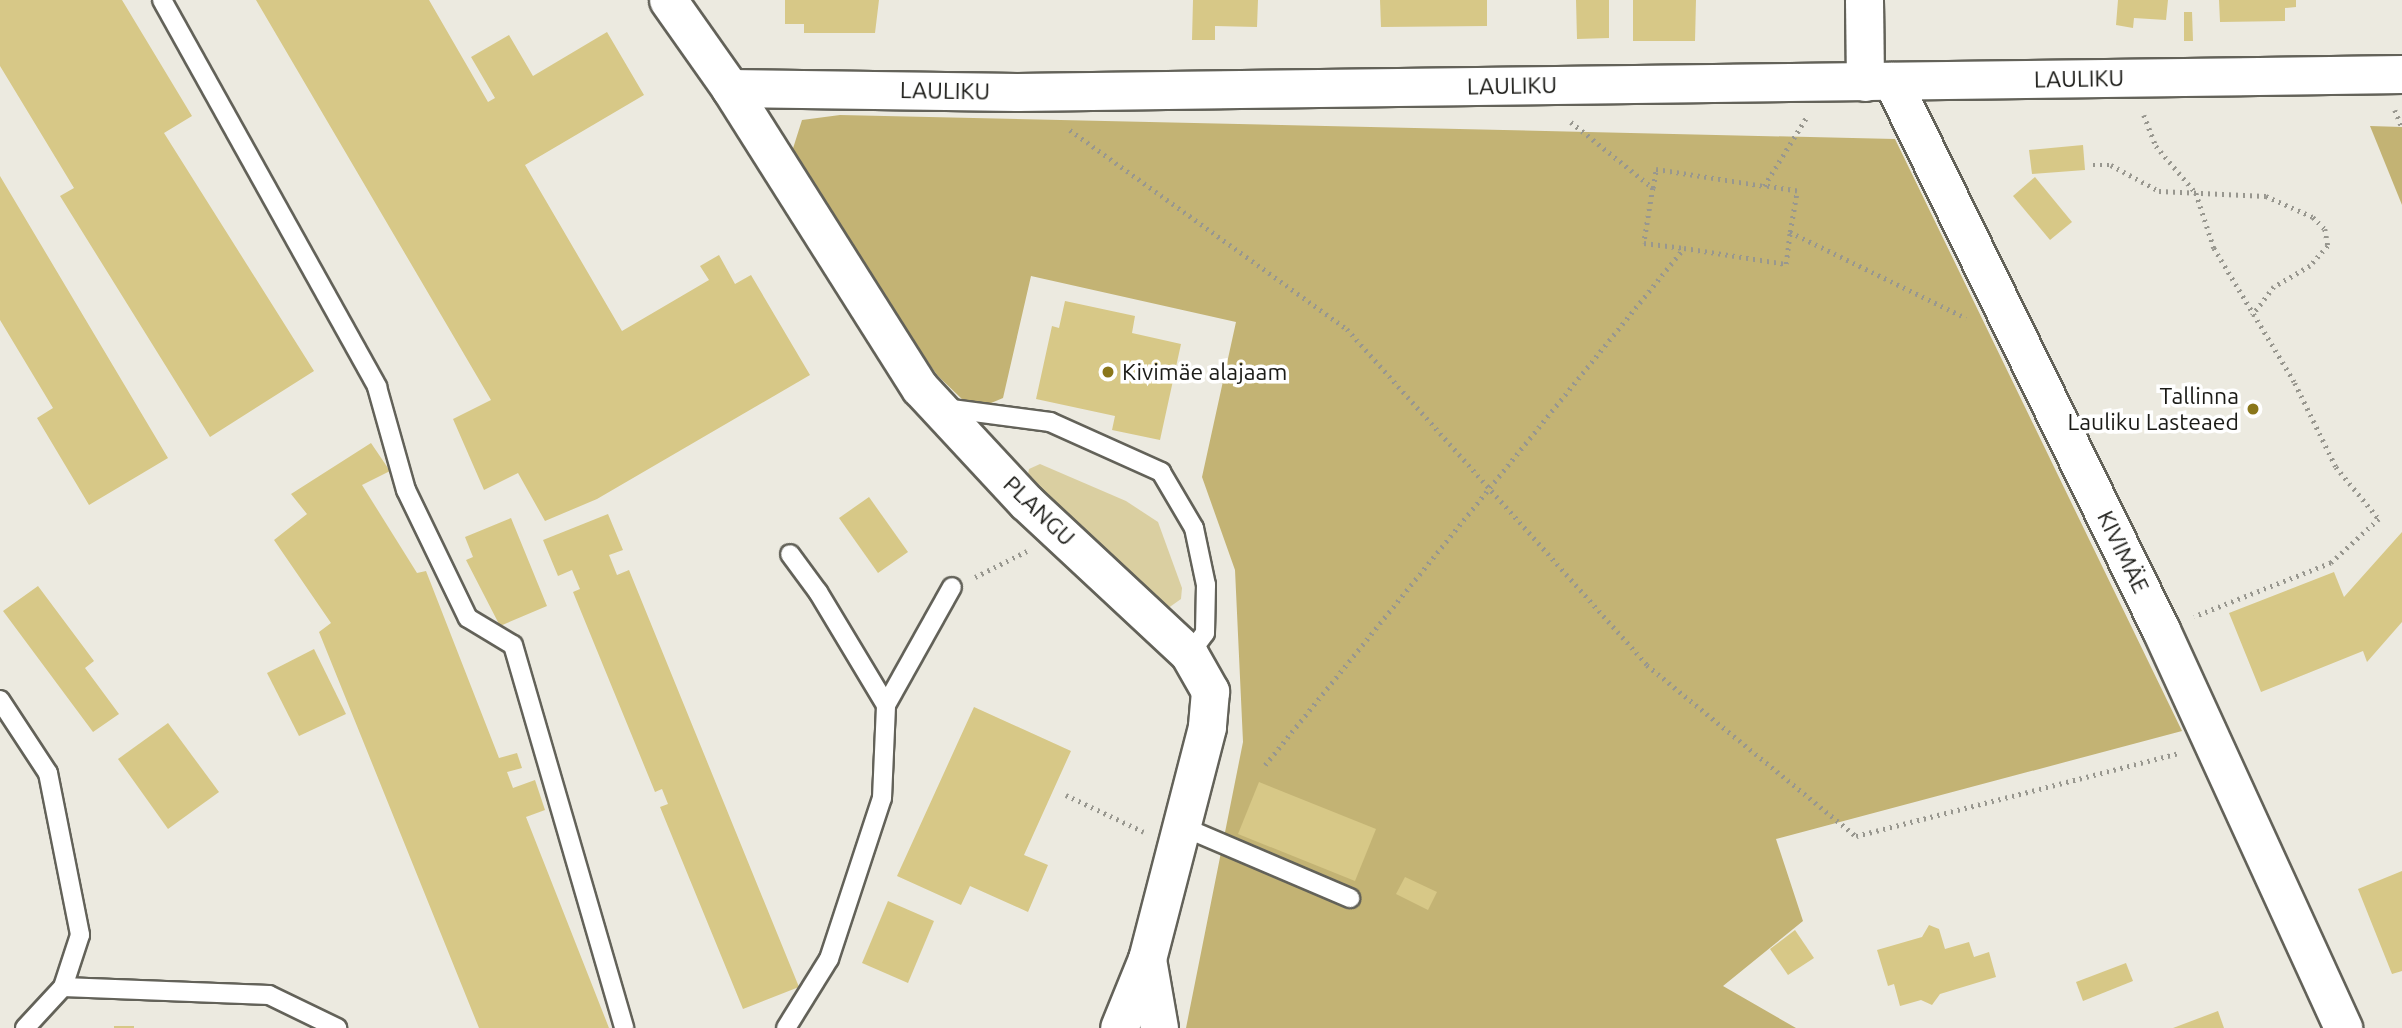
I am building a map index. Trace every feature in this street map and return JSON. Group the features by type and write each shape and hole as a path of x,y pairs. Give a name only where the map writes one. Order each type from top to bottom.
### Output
{"street":[{"path":"667,0 730,88"},
{"name":"KIVIMÄE","path":"1864,0 1878,81 2021,346 2161,630 2343,1028"},
{"name":"LAULIKU","path":"730,88 1017,92 2402,74"},
{"name":"PLANGU","path":"730,88 920,388 1059,532 1189,654 1210,691 1207,727 1147,959 1119,1028"},
{"name":"PLANGU","path":"1147,959 1159,1028"}],"lane":[{"path":"162,0 377,387 406,490 468,618 513,645 624,1028"},
{"path":"937,407 1050,422 1161,472 1194,528 1206,585 1205,633 1189,654"},
{"path":"790,554 818,592 886,705"},
{"path":"786,1028 829,959 882,798 886,705 952,587"},
{"path":"0,700 48,773 80,935 63,987 25,1028"},
{"path":"1178,836 1350,898"},
{"path":"63,987 269,995 337,1028"}],"path":[{"path":"2137,78 2147,129 2156,146 2196,193 2214,248 2252,316 2295,383 2336,467 2379,519 2331,563 2161,630"},
{"path":"1765,186 1828,82"},
{"path":"1527,86 1653,188"},
{"path":"1017,92 1347,329 1647,665 1856,835 2213,744"},
{"path":"2093,165 2111,165 2159,191 2266,196 2294,205 2325,229 2328,246 2309,266 2274,287 2252,316"},
{"path":"1656,169 1765,186 1797,191 1786,264 1644,243 1656,169"},
{"path":"1790,232 2021,346"},
{"path":"1265,765 1491,491 1684,248"},
{"path":"952,587 1008,563 1059,532"},
{"path":"1066,795 1178,836"}],"shaded area":[{"path":"840,115 1895,139 2182,731 1776,839 1803,921 1723,986 1796,1028 1186,1028 1243,742 1235,570 1202,477 1236,322 1031,276 1003,398 984,406 964,401 937,375 789,161 802,120"},
{"path":"2370,126 2402,127 2402,205"},
{"path":"1040,464 1126,501 1158,522 1182,588 1181,599 1164,611 1027,479 1029,469"}],"building":[{"path":"0,0 122,0 192,116 164,133 314,371 210,437 60,196 74,188 0,66"},
{"path":"256,0 429,0 488,102 495,98 471,57 509,35 533,76 607,32 644,95 525,165 622,331 709,280 700,266 719,255 735,284 751,275 810,375 597,499 545,521 518,473 484,490 453,419 491,400"},
{"path":"785,0 879,0 875,33 804,33 804,24 785,24"},
{"path":"1193,0 1258,0 1257,27 1215,26 1215,40 1192,40"},
{"path":"1380,0 1487,0 1487,26 1381,27"},
{"path":"1576,0 1609,0 1609,38 1577,39"},
{"path":"1633,0 1696,0 1695,41 1633,41"},
{"path":"2118,0 2168,0 2166,20 2134,18 2133,28 2116,25"},
{"path":"2219,0 2296,0 2296,7 2285,8 2285,21 2220,22"},
{"path":"2184,12 2192,12 2193,41 2184,41"},
{"path":"2083,145 2085,170 2032,174 2029,150"},
{"path":"0,176 168,458 89,505 37,418 53,408 0,320"},
{"path":"2035,177 2072,222 2050,240 2013,196"},
{"name":"Kivimäe alajaam","path":"1065,301 1135,316 1132,333 1181,344 1160,440 1112,430 1115,416 1036,399 1052,326 1059,328"},
{"path":"371,443 390,471 362,485 417,573 426,571 499,758 517,753 522,768 507,772 513,788 535,780 545,810 526,817 609,1028 479,1028 319,632 331,623 274,540 307,514 291,494"},
{"path":"869,497 908,552 878,573 839,518"},
{"path":"608,514 623,550 609,555 617,575 629,570 799,987 743,1009 660,807 668,804 662,789 655,792 573,592 580,589 572,570 558,576 543,540"},
{"path":"511,518 547,606 500,626 466,560 473,557 465,537"},
{"path":"2402,532 2402,622 2367,662 2363,651 2261,692 2229,613 2334,572 2344,597"},
{"path":"38,586 94,661 85,668 119,714 93,732 3,611"},
{"path":"314,649 346,714 299,736 267,673"},
{"path":"974,707 1071,751 1024,855 1048,865 1028,912 970,886 961,905 897,876"},
{"path":"168,723 219,792 168,829 118,759"},
{"path":"1259,782 1376,829 1355,881 1238,834"},
{"path":"2402,871 2402,971 2392,974 2358,889"},
{"path":"1405,877 1437,892 1428,910 1396,894"},
{"path":"888,901 934,921 908,983 862,963"},
{"path":"1929,925 1939,929 1945,949 1969,942 1974,957 1989,952 1996,977 1940,994 1932,1005 1921,1000 1900,1006 1894,984 1888,986 1877,950 1922,937"},
{"path":"1795,930 1814,958 1788,975 1770,949"},
{"path":"2126,963 2133,981 2083,1001 2076,982"},
{"path":"2218,1011 2224,1028 2173,1028"},
{"path":"134,1026 134,1028 114,1028"}],"place":[{"name":"Kivimäe alajaam","path":"1108,372"},
{"name":"Tallinna Lauliku Lasteaed","path":"2253,409"}]}
